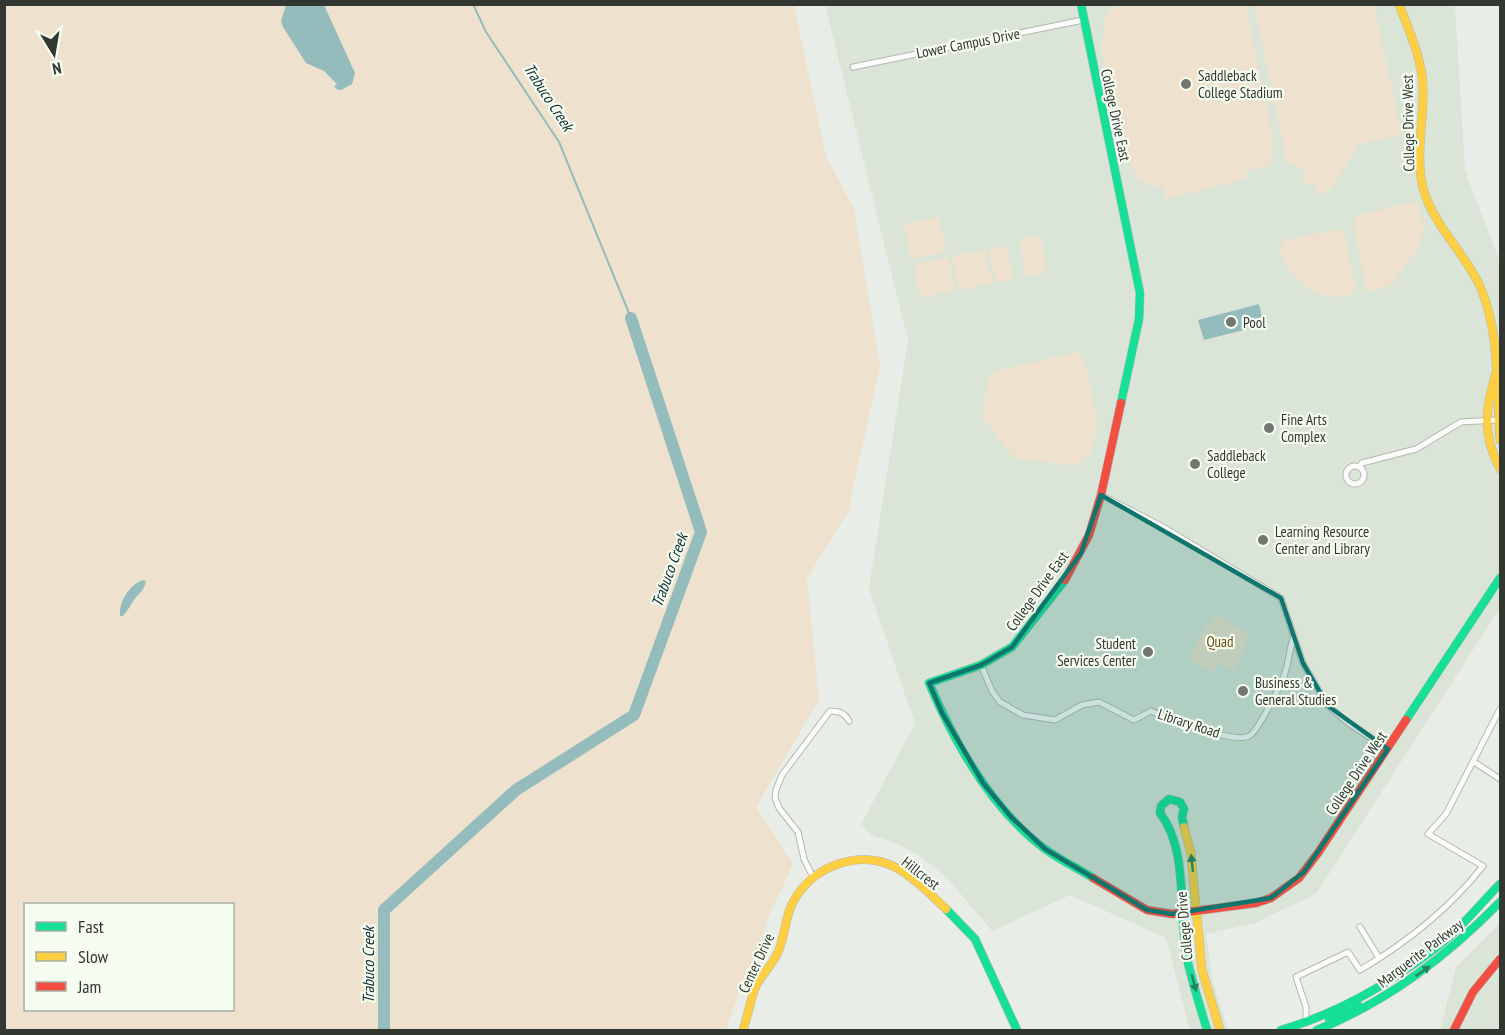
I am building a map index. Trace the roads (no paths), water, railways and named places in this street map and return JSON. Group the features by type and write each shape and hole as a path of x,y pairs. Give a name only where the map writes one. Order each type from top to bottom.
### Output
{"street":[{"name":"College Drive East","path":"1081,4 1140,293 1138,327 1101,495 1081,553 1065,580 1012,647 981,665 929,683 942,713 967,757 1001,807 1045,849 1147,910 1160,913 1184,912"},
{"name":"College Drive West","path":"1399,4 1419,61 1423,85 1420,143 1424,188 1442,228 1479,285 1494,336 1500,440"},
{"name":"Lower Campus Drive","path":"853,67 1083,20"},
{"name":"College Drive West","path":"1496,372 1485,420 1486,435 1492,455 1500,469"},
{"path":"1359,467 1362,463 1416,449 1461,422 1498,420"},
{"path":"1101,495 1163,527 1281,598 1303,663 1328,706 1351,725 1388,749"},
{"name":"College Drive West","path":"1184,912 1256,903 1271,898 1299,878 1388,749 1500,579"},
{"name":"Library Road","path":"981,665 992,691 1000,702 1014,712 1023,715 1055,720 1088,703 1099,702 1134,720 1151,711 1184,724 1244,738 1255,732 1284,678 1294,636"},
{"path":"1305,1023 1306,1007 1296,977 1348,952 1360,970 1435,917 1464,891 1483,866 1428,834 1446,814 1500,709"},
{"path":"813,877 804,859 798,832 779,808 775,798 776,790 782,775 830,711 839,711 849,721"},
{"path":"1474,762 1499,776"},
{"name":"College Drive","path":"1207,1030 1187,957 1179,869 1167,822 1161,817 1160,809 1169,799 1177,800 1182,805 1182,817 1191,854 1202,970 1220,1030"},
{"path":"1167,822 1177,821 1182,817"},
{"name":"Hillcrest","path":"813,877 829,866 858,860 884,863 906,875 966,928 975,939 1017,1030"},
{"name":"Center Drive","path":"743,1030 756,987 776,956 782,942 792,903 813,877"},
{"name":"Marguerite Parkway","path":"1281,1030 1305,1023 1371,993 1443,942 1500,884"},
{"name":"Marguerite Parkway","path":"1320,1030 1390,994 1426,969 1460,942 1500,902"},
{"path":"1360,927 1379,958"},
{"path":"1454,1030 1473,992 1500,959"},
{"path":"1320,1030 1323,1022 1364,1002 1371,993"}],"water":[{"path":"286,5 324,5 355,73 352,84 341,90 336,89 334,86 337,84 324,71 306,63 283,27 281,21"},
{"name":"Pool","path":"1259,304 1264,325 1204,340 1198,320"},
{"path":"142,580 146,581 144,588 123,616 120,616 121,605 126,595"}],"waterway":[{"name":"Trabuco Creek","path":"473,4 486,32 559,142 631,318"},
{"name":"Trabuco Creek","path":"384,1030 384,910 516,790 634,715 701,532 631,318"}],"place":[{"name":"Saddleback College Stadium","path":"1186,84"},
{"name":"Pool","path":"1231,322"},
{"name":"Fine Arts Complex","path":"1269,428"},
{"name":"Saddleback College","path":"1195,464"},
{"name":"Learning Resource Center and Library","path":"1263,540"},
{"name":"Student Services Center","path":"1148,652"},
{"name":"Business & General Studies","path":"1243,691"}],"park label":[{"name":"Quad","path":"1220,641"}]}
